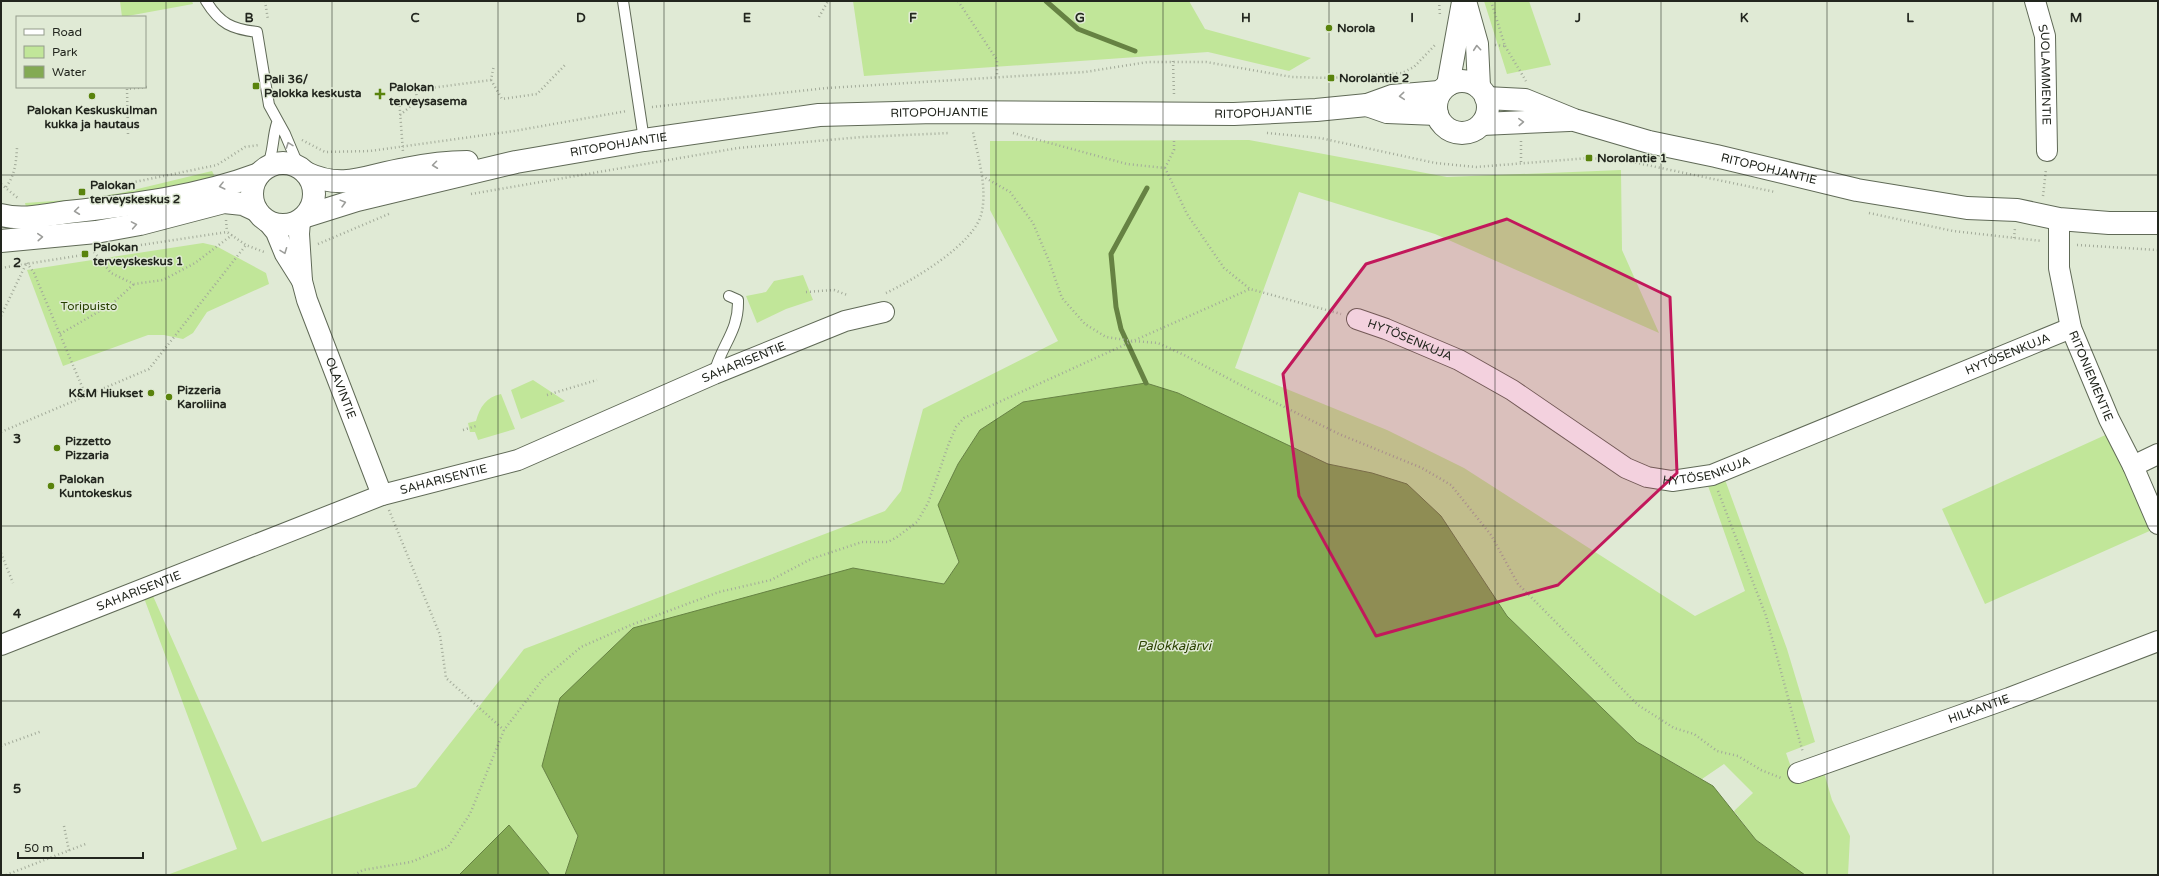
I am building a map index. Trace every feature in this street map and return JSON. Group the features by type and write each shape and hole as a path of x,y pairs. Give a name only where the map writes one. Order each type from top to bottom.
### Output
{"main road":[{"path":"1464,1 1477,44 1483,92 1488,109 1482,124 1469,133 1453,132 1440,122 1436,106 1444,89 1456,46 1464,1"},
{"path":"1444,89 1464,81 1483,92"},
{"name":"RITOPOHJANTIE","path":"303,218 357,200 516,162 644,140 819,115 935,112 1234,114 1316,110 1367,105 1392,96 1444,89"},
{"name":"RITOPOHJANTIE","path":"1483,92 1525,100 1574,120 1649,142 1716,156 1857,190 1967,208 2017,210 2059,219 2109,223 2158,223"},
{"name":"RITOPOHJANTIE","path":"1367,105 1387,112 1437,114"},
{"name":"RITOPOHJANTIE","path":"1482,124 1574,120"},
{"name":"RITOPOHJANTIE","path":"303,170 326,181 349,182 405,169 443,164 516,162"},
{"path":"1,215 12,218 23,218 143,204 222,186 280,163 289,163 303,170 314,190 314,199 303,218 286,226 262,216 243,204 224,202 140,224 96,232 1,241"},
{"path":"262,216 252,194 263,170"}],"street":[{"name":"SUOLAMMENTIE","path":"2035,1 2045,36 2047,151"},
{"name":"OLAVINTIE","path":"262,216 292,252 308,304 382,495"},
{"path":"292,252 303,218"},
{"name":"RITONIEMENTIE","path":"2059,219 2059,268 2071,328 2109,419 2133,466 2158,524"},
{"name":"SAHARISENTIE","path":"1,645 382,495 518,460 714,374 845,321 884,303"},
{"name":"HYTÖSENKUJA","path":"1357,319 1386,329 1459,360 1512,390 1626,468 1647,477 1672,481 1712,475 2071,328"},
{"path":"2133,466 2158,454"},
{"name":"HILKANTIE","path":"1798,773 2009,698 2158,641"}],"lane":[{"path":"206,1 226,23 234,29 257,32 269,105 277,123 285,134 303,170"},
{"path":"623,1 644,140"},
{"path":"263,170 273,151 272,136 277,123"},
{"path":"714,374 718,358 733,332 739,315 738,300 729,296"}],"path":[{"path":"265,1 268,20"},
{"path":"820,17 828,1"},
{"path":"958,1 997,60 997,76"},
{"path":"1439,1 1439,23"},
{"path":"1292,77 1331,78 1402,73 1414,67 1425,57 1434,44 1436,37"},
{"path":"1434,44 1456,46"},
{"path":"1173,61 1174,96"},
{"path":"494,65 491,80 502,99 537,94 566,64"},
{"path":"399,98 400,115 417,101 416,90 491,80"},
{"path":"128,134 127,89 137,88"},
{"path":"965,132 980,132"},
{"path":"884,303 971,233 982,212 982,176 973,132"},
{"path":"1025,132 1009,132 1127,164 1165,168"},
{"path":"467,195 738,148 862,137 957,133"},
{"path":"1262,133 1320,138 1435,163 1476,167 1589,158 1623,160 1780,193"},
{"path":"1165,168 1174,150 1174,139"},
{"path":"6,187 11,181 16,166 17,148"},
{"path":"1165,168 1187,214 1224,268 1250,289 1357,319"},
{"path":"982,176 1010,192 1033,223 1049,260 1062,298 1085,324 1106,337 1158,343 1339,434 1422,468 1451,485 1491,535 1518,584 1638,705 1674,728 1694,734 1717,751 1738,756 1761,770 1783,778 1798,773 1804,756 1766,616 1712,475"},
{"path":"134,246 227,232 246,245 274,256 292,252 393,212"},
{"path":"1863,212 1953,231 2058,244 2158,250"},
{"path":"94,252 111,273 134,284 163,280 195,263 232,235"},
{"path":"1,432 149,369 246,245"},
{"path":"1,268 102,251"},
{"path":"27,263 34,272 86,396"},
{"path":"60,334 112,304 134,284"},
{"path":"354,875 362,870 411,862 448,848 470,814 504,730 543,679 581,647 631,625 719,592 771,580 811,558 862,542 888,542 897,538 917,522 928,503 949,443 956,427 964,418 1250,289"},
{"path":"806,292 834,290 847,295"},
{"path":"1,316 5,309"},
{"path":"548,396 597,380"},
{"path":"463,430 476,426"},
{"path":"382,495 440,635 446,678 504,730"},
{"path":"1,553 13,583"},
{"path":"1,746 42,731"},
{"path":"64,826 69,851"},
{"path":"6,875 88,843"}],"highlighted area":[{"path":"1507,219 1670,297 1677,473 1558,585 1376,636 1299,496 1283,374 1366,264"}],"green space":[{"path":"120,1 192,1 193,4 127,16 122,16"},
{"path":"853,1 1189,1 1205,29 1311,58 1289,71 1208,52 864,76"},
{"path":"1484,1 1529,1 1551,65 1507,74"},
{"path":"1249,140 1447,177 1621,170 1622,250 1659,333 1435,234 1299,192 1235,368 1387,430 1464,468 1695,616 1745,591 1707,483 1724,477 1787,649 1815,742 1786,753 1793,773 1823,769 1832,800 1850,836 1848,875 1805,875 1756,840 1734,811 1753,793 1724,764 1702,779 1637,742 1507,616 1441,516 1372,473 1328,464 1178,393 1146,383 1023,402 980,430 958,464 938,505 959,562 944,584 853,568 542,766 578,836 565,875 550,875 509,825 459,875 167,875 237,849 144,598 153,596 262,842 416,787 524,649 885,511 901,491 923,409 1058,341 990,210 990,141"},
{"path":"212,171 216,179 27,211 25,203 82,199 121,193"},
{"name":"Toripuisto","path":"203,243 216,246 266,273 269,284 207,312 193,333 183,339 164,335 148,335 63,366 27,270"},
{"path":"803,275 813,300 786,309 757,323 746,296 766,292 774,281"},
{"path":"533,380 565,401 521,419 511,390"},
{"path":"501,394 515,429 478,440 475,432 470,432 468,423 476,421 479,411 484,403 496,395"},
{"path":"2112,432 2154,529 1985,604 1942,509"}],"water":[{"name":"Palokkajärvi","path":"1146,383 1178,393 1328,464 1372,473 1407,484 1441,516 1507,616 1637,742 1713,786 1756,840 1805,875 565,875 578,836 542,766 560,698 633,628 853,568 944,584 959,562 938,505 958,464 980,430 1023,402"},
{"path":"509,825 550,875 459,875"}],"waterway":[{"path":"1046,1 1078,29 1135,51"},
{"path":"1146,383 1121,329 1116,307 1111,254 1147,188"}],"place":[{"name":"Norola","path":"1329,28"},
{"name":"Norolantie 2","path":"1331,78"},
{"name":"Pali 36/ Palokka keskusta","path":"256,86"},
{"name":"Palokan terveysasema","path":"380,94"},
{"name":"Palokan Keskuskulman kukka ja hautaus","path":"92,96"},
{"name":"Norolantie 1","path":"1589,158"},
{"name":"Palokan terveyskeskus 2","path":"82,192"},
{"name":"Palokan terveyskeskus 1","path":"85,254"},
{"name":"K&M Hiukset","path":"151,393"},
{"name":"Pizzeria Karoliina","path":"169,397"},
{"name":"Pizzetto Pizzaria","path":"57,448"},
{"name":"Palokan Kuntokeskus","path":"51,486"}]}
